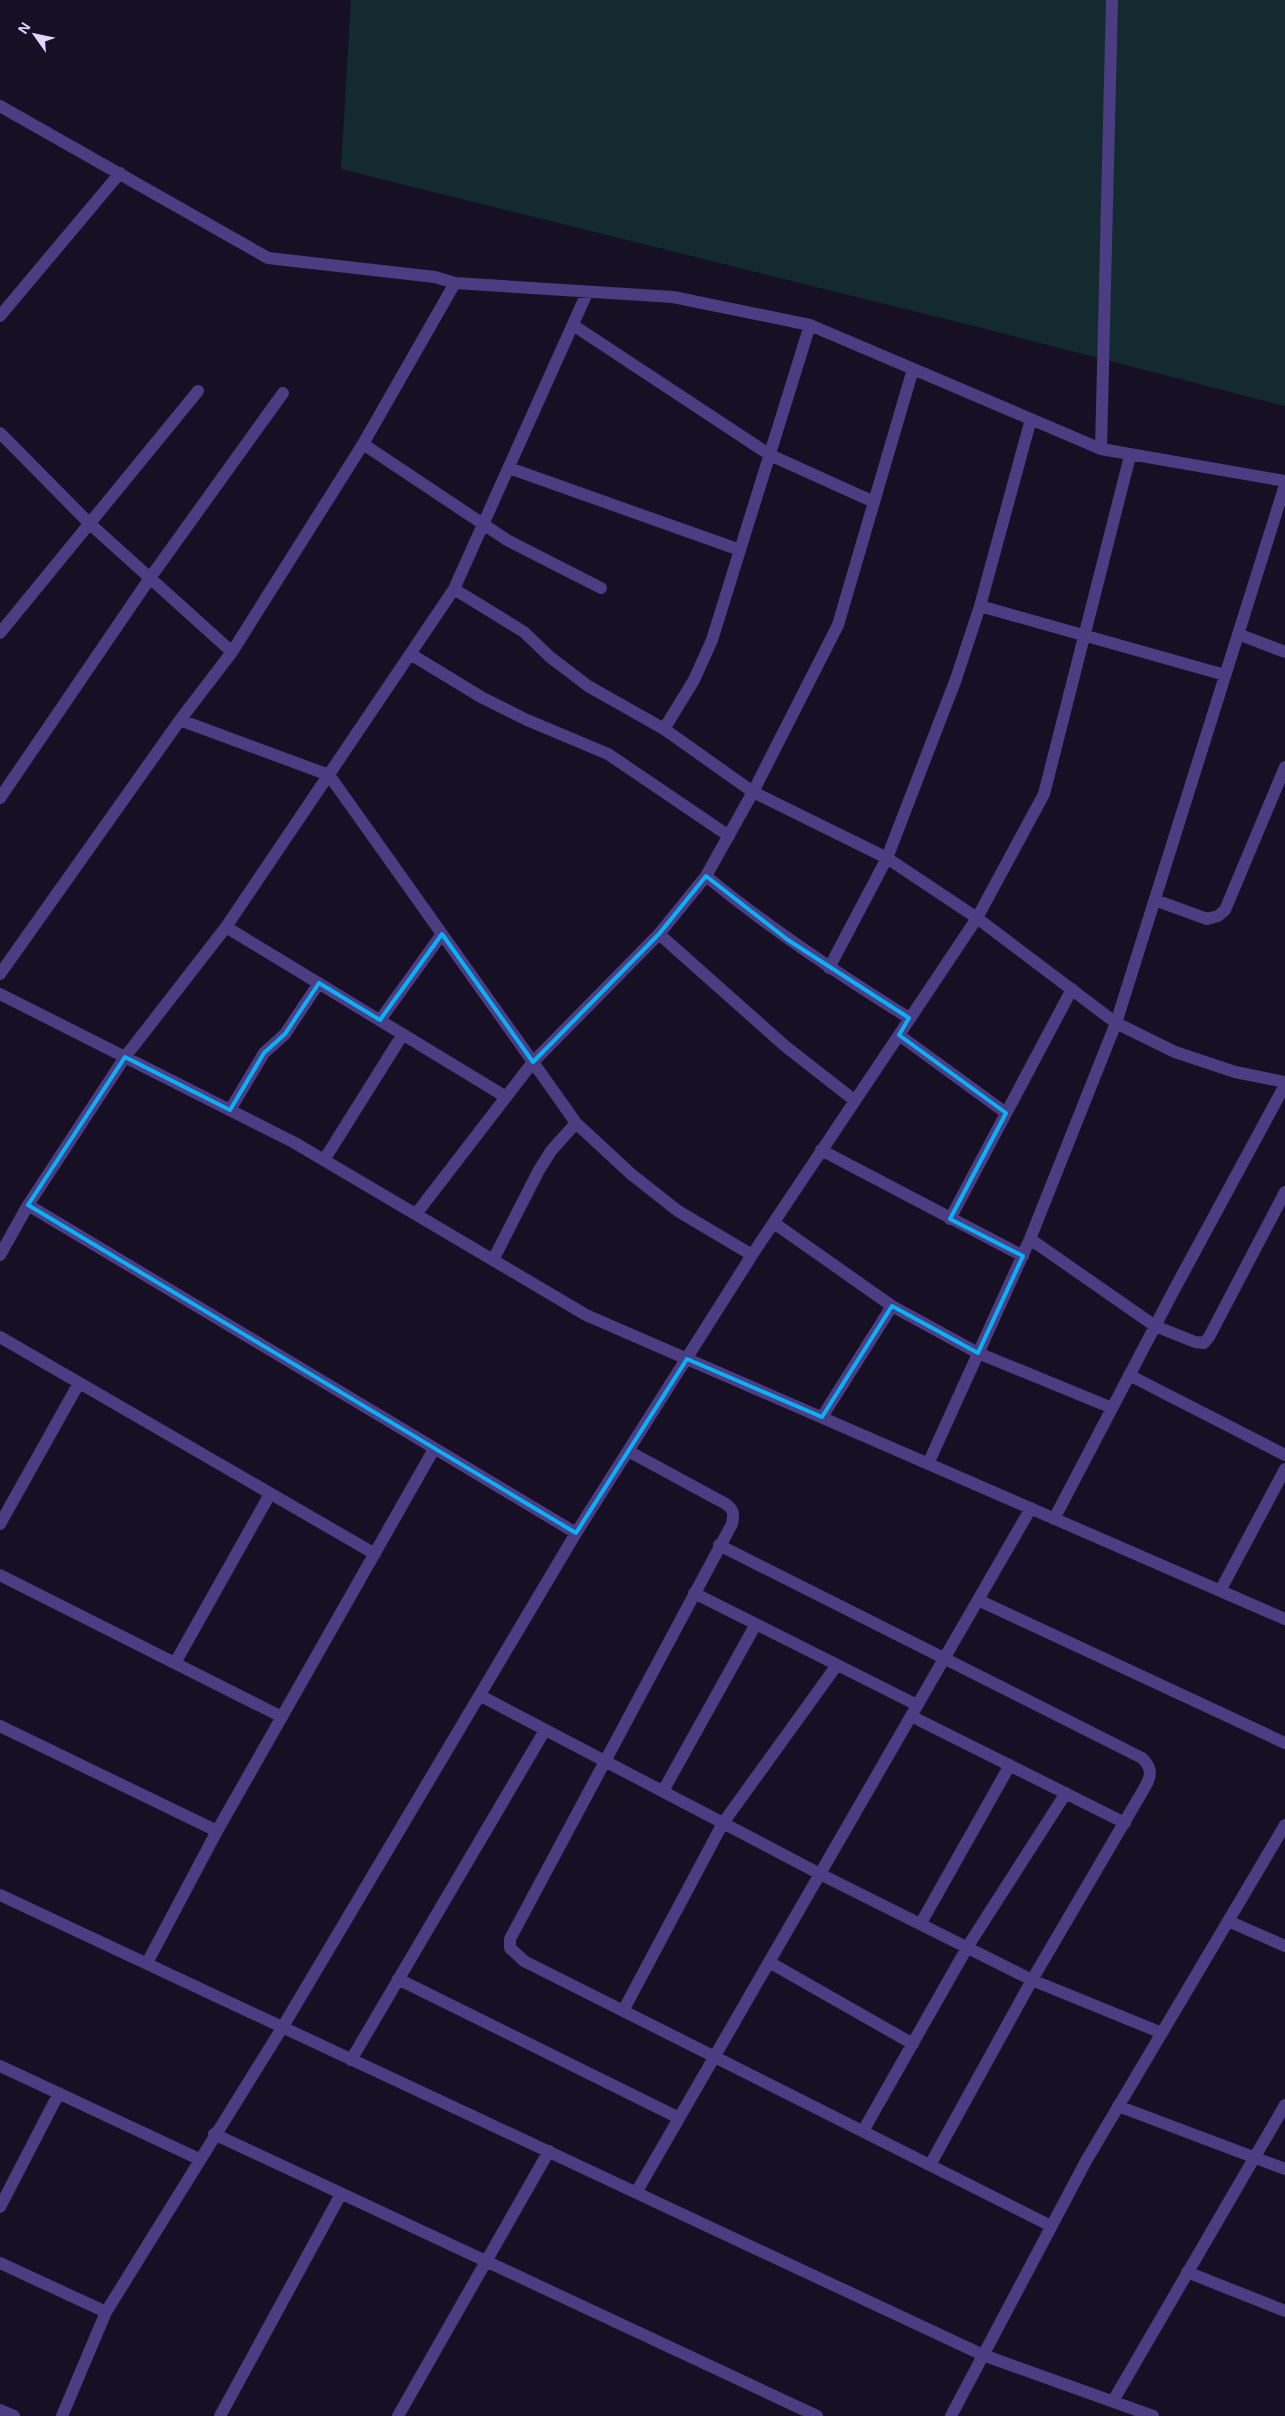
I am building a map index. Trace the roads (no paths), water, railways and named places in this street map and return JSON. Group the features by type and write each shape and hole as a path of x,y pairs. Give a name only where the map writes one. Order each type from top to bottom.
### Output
{"street":[{"path":"1101,449 1112,0"},
{"path":"0,106 268,258 436,277 455,284 673,297 810,325 1101,449 1130,456 1285,483 1116,1023 1023,1256 928,1464"},
{"path":"0,316 120,173"},
{"path":"0,974 180,720 232,652 364,444 455,284"},
{"path":"0,1254 28,1205 125,1057 226,927 412,655 454,589 587,293"},
{"path":"573,325 770,455 874,502"},
{"path":"664,729 694,680 712,640 810,325"},
{"path":"416,1214 533,1062 659,934 706,876 753,792 838,626 913,369"},
{"path":"0,633 198,391"},
{"path":"0,798 150,578 283,393"},
{"path":"829,968 887,858 956,679 980,606 1031,419"},
{"path":"0,433 89,523 232,652"},
{"path":"364,444 526,551 601,588"},
{"path":"62,2416 106,2312 214,2134 282,2028 481,1696 576,1533 630,1452 752,1255 820,1150 977,918 1044,794 1130,456"},
{"path":"508,468 740,550"},
{"path":"454,589 524,632 550,657 588,686 664,729 753,792 887,858 977,918 1116,1023 1175,1052 1235,1072 1285,1084 1054,1519"},
{"path":"980,606 1085,634 1225,675"},
{"path":"1238,634 1285,652"},
{"path":"412,655 481,696 520,716 608,754 729,836"},
{"path":"180,720 329,775 576,1123 631,1174 678,1211 752,1255"},
{"path":"1155,900 1206,919 1218,916 1225,910 1285,767"},
{"path":"706,876 754,916 829,968 909,1018"},
{"path":"226,927 506,1097"},
{"path":"380,1020 442,934"},
{"path":"659,934 785,1046 854,1100"},
{"path":"230,1110 264,1053 285,1034 319,983"},
{"path":"950,1220 1072,989"},
{"path":"0,994 230,1110 324,1160 586,1315 1285,1619"},
{"path":"324,1160 402,1034"},
{"path":"899,1035 1006,1113"},
{"path":"493,1260 539,1170 551,1151 576,1123"},
{"path":"820,1150 950,1220 1023,1256"},
{"path":"1030,1239 1155,1326 1195,1342 1204,1343 1209,1337 1285,1192"},
{"path":"28,1205 576,1533"},
{"path":"774,1223 892,1306 978,1353 1112,1408"},
{"path":"822,1418 892,1306"},
{"path":"0,1338 375,1554"},
{"path":"1129,1375 1285,1455"},
{"path":"0,1524 79,1383"},
{"path":"147,1963 217,1831 434,1449"},
{"path":"630,1452 732,1508 734,1513 732,1524 510,1939 510,1948 524,1961 1051,2226"},
{"path":"1220,1591 1285,1470"},
{"path":"175,1663 270,1494"},
{"path":"637,2191 1031,1508"},
{"path":"720,1545 1142,1758 1150,1765 1151,1776 1032,1980 930,2165"},
{"path":"0,1575 282,1717"},
{"path":"694,1593 837,1665 1010,1765 1124,1823"},
{"path":"978,1600 1285,1742"},
{"path":"662,1791 756,1624"},
{"path":"623,2011 723,1823 837,1665"},
{"path":"481,1696 820,1874 968,1946 1032,1980 1162,2033"},
{"path":"0,1726 217,1831"},
{"path":"351,2060 545,1730"},
{"path":"921,1923 1010,1765"},
{"path":"863,2132 968,1946 1066,1793"},
{"path":"951,2416 1086,2161 1285,1825"},
{"path":"0,1895 282,2028 637,2191 983,2355 1153,2416"},
{"path":"1228,1921 1285,1946"},
{"path":"769,1962 913,2044"},
{"path":"398,1979 679,2118"},
{"path":"0,2066 200,2158"},
{"path":"0,2207 59,2093"},
{"path":"1113,2401 1253,2157 1285,2105"},
{"path":"1118,2106 1285,2169"},
{"path":"214,2134 817,2416"},
{"path":"398,2416 487,2263 548,2150"},
{"path":"220,2416 341,2194"},
{"path":"0,2263 106,2312"},
{"path":"1187,2272 1285,2311"},
{"path":"0,2410 14,2416"}]}
